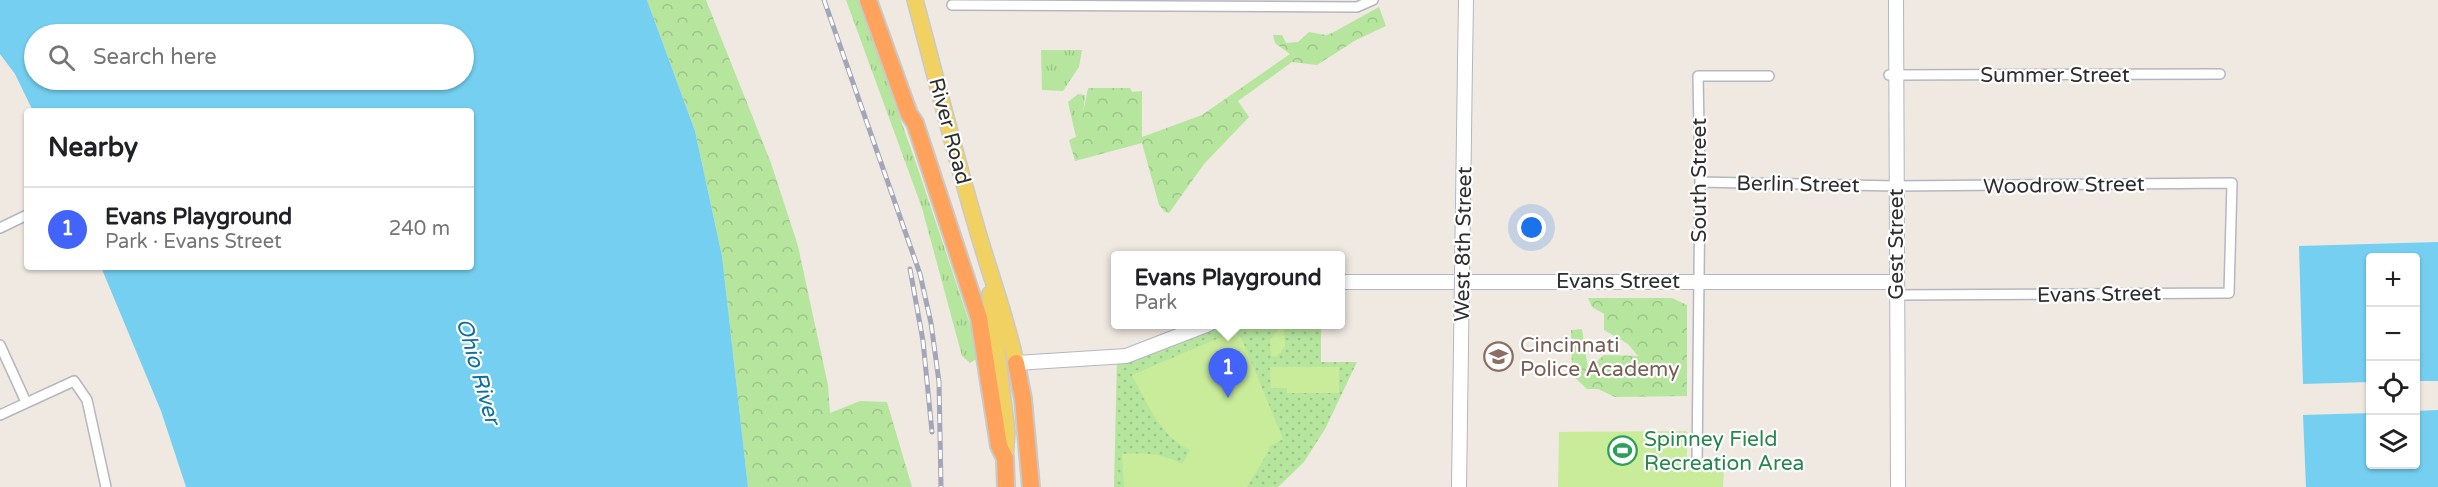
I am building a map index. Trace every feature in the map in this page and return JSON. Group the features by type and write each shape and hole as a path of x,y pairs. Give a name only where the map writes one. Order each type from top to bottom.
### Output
{"highway":[{"path":"868,0 909,114 915,123"},
{"path":"878,0 911,100 915,123 979,318 1002,432 999,446 1005,458 1006,487"},
{"path":"1016,363 1023,399 1031,487"}],"main road":[{"name":"River Road","path":"915,0 986,261 1010,333 1016,363"},
{"path":"923,0 926,40"},
{"name":"River Road","path":"986,261 1002,432"}],"street":[{"path":"952,5 1144,3 1330,4 1357,7 1372,0"},
{"name":"West 8th Street","path":"1459,487 1466,0"},
{"name":"Gest Street","path":"1896,0 1893,75 1898,487"},
{"name":"Summer Street","path":"1893,75 2220,74"},
{"name":"South Street","path":"1697,465 1700,182 1698,76 1769,76"},
{"name":"Berlin Street","path":"1700,182 1895,186"},
{"name":"Woodrow Street","path":"1895,186 2232,183 2229,293"},
{"path":"0,228 24,216"},
{"name":"Evans Street","path":"1345,282 1698,281 1896,289 2229,293"},
{"path":"1016,363 1126,356 1196,329"},
{"path":"0,345 26,402"},
{"path":"0,414 74,381 87,400 106,487"}],"green space":[{"path":"647,0 706,0 771,163 798,246 828,385 830,413 860,401 887,402 912,487 748,487 722,256 695,131"},
{"path":"846,0 858,0 916,163 973,333 978,358 970,363 962,356 922,208"},
{"path":"1379,7 1386,26 1356,40 1317,65 1292,62 1238,101 1249,117 1204,164 1169,213 1159,205 1142,143 1075,161 1069,140 1076,137 1079,132 1088,88 1130,88 1132,92 1142,91 1142,137 1202,115 1290,54 1275,43 1273,35 1282,35 1286,43 1298,42 1309,32 1326,35"},
{"path":"1041,50 1082,50 1079,67 1063,91 1042,90"},
{"path":"1078,94 1085,95 1082,123 1076,137 1068,102"},
{"path":"1588,298 1672,298 1687,305 1687,396 1615,397 1598,389 1587,389 1572,375 1571,330 1582,329 1588,369 1604,355 1638,356 1628,344 1604,330 1604,314 1592,307"},
{"path":"1198,329 1321,329 1321,362 1357,362 1325,429 1304,462 1278,487 1114,487 1117,357"},
{"path":"1278,329 1284,331 1285,347 1276,357 1271,356 1270,340"},
{"path":"1233,332 1241,337 1283,439 1268,447 1270,449 1247,487 1124,487 1122,454 1160,456 1182,464 1190,450 1171,437 1163,428 1149,408 1132,375"},
{"path":"1270,367 1339,367 1339,393 1287,393 1287,388 1271,388"},
{"name":"Spinney Field Recreation Area","path":"1687,431 1687,470 1724,469 1723,487 1558,487 1559,432"}],"water":[{"name":"Ohio River","path":"0,0 647,0 695,131 722,256 748,487 186,487 161,411 102,270 474,270 474,108 32,108 15,74 0,54"},
{"path":"2438,242 2438,381 2420,381 2420,253 2366,253 2366,382 2303,384 2299,246"},
{"path":"2438,410 2438,487 2306,487 2303,415 2366,413 2366,469 2420,469 2420,411"}],"railway":[{"path":"824,0 920,274 931,323 939,382 941,487"},
{"path":"910,269 923,341 932,432"}],"place":[{"name":"Cincinnati Police Academy","path":"1499,357"},
{"name":"Evans Playground","path":"1228,398"},
{"name":"Spinney Field Recreation Area","path":"1623,451"}]}
